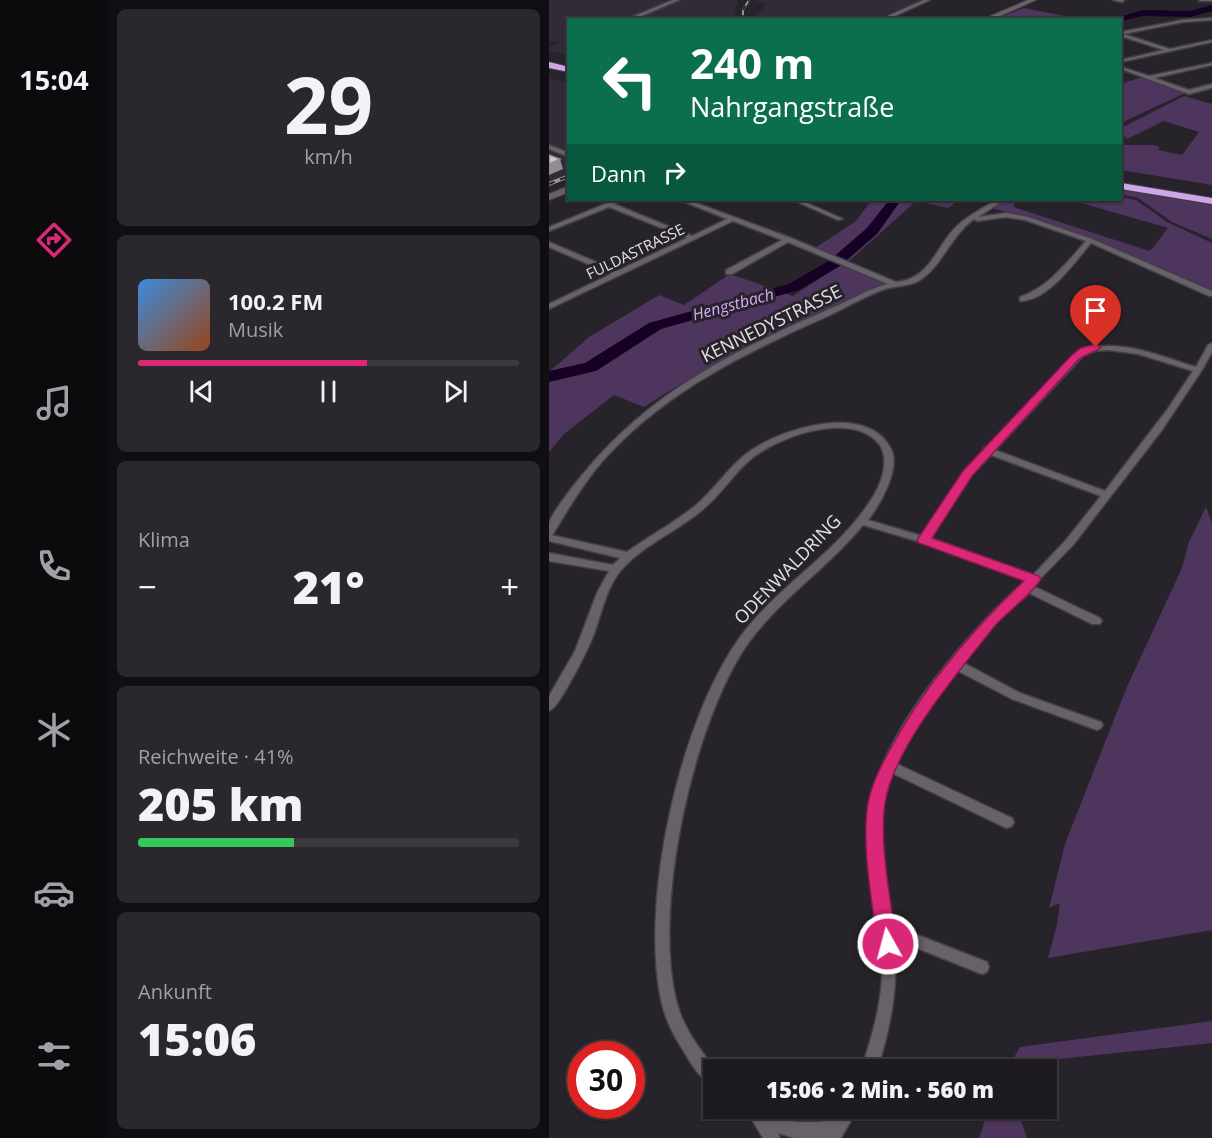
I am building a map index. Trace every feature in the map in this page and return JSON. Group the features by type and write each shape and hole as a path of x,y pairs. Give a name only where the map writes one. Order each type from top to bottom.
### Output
{"highway":[{"path":"549,60 567,64"},
{"path":"549,65 567,70"},
{"path":"1122,180 1212,195"},
{"path":"1122,186 1212,201"}],"street":[{"path":"632,18 677,0"},
{"path":"886,18 928,0"},
{"path":"989,18 1033,0"},
{"path":"1115,0 1122,1"},
{"path":"1201,1 1212,0"},
{"path":"1122,34 1171,22 1212,18"},
{"path":"1122,34 1170,50"},
{"path":"1122,61 1212,41"},
{"path":"1200,44 1212,47"},
{"path":"1147,78 1212,64"},
{"path":"1122,69 1189,92 1212,86"},
{"path":"549,147 567,154"},
{"path":"549,196 567,190"},
{"path":"549,230 616,201"},
{"path":"687,201 789,239 895,284"},
{"path":"798,201 840,219"},
{"name":"KENNEDYSTRASSE","path":"549,532 573,492 598,461 626,430 657,405 703,374 762,342 895,284 906,284 923,275 955,231 1000,201"},
{"path":"608,204 692,238"},
{"path":"971,221 995,216 1015,216 1090,240 1212,294"},
{"name":"FULDASTRASSE","path":"549,307 732,219"},
{"path":"729,272 789,239"},
{"path":"1023,299 1037,295 1057,277 1090,240"},
{"path":"549,244 617,274"},
{"path":"872,1059 885,1016 889,985 886,929 879,887 876,827 879,790 889,766 919,714 955,664 993,618 1078,532 1176,405 1212,345"},
{"path":"924,540 967,474 987,450 1084,351 1096,347 1118,347 1199,370"},
{"name":"ODENWALDRING","path":"549,706 581,652 607,583 615,569 629,556 694,511 758,449 785,436 814,428 836,426 862,429 875,435 885,445 889,457 886,477 861,520 819,565 754,628 737,650 714,695 683,788 671,846 662,913 663,970 675,1020 692,1051 703,1064"},
{"path":"987,450 1107,495"},
{"path":"861,520 924,540 1030,583 1096,621"},
{"path":"549,538 629,556"},
{"path":"549,556 615,569"},
{"path":"955,664 1016,696 1097,725"},
{"path":"889,766 1007,822"},
{"path":"886,929 982,967"},
{"path":"759,1119 772,1138"},
{"path":"767,1119 785,1130 810,1134 835,1131"}],"shaded area":[{"path":"549,0 738,0 735,18 567,18 567,55 549,51 549,47 559,43 549,40"},
{"path":"755,0 922,0 877,18 756,18 755,16 767,5"},
{"path":"1024,8 1075,18 998,18"},
{"path":"1142,77 1187,92 1122,123 1122,84"},
{"path":"549,78 567,82 567,179 549,186"},
{"path":"1184,96 1212,104 1212,185 1122,170 1122,145 1154,145 1160,147 1158,150 1182,155 1199,132 1164,121 1127,139 1122,133 1122,127"},
{"path":"1122,190 1212,205 1212,239 1172,222 1138,198 1122,194"},
{"path":"1122,197 1136,200 1167,222 1212,243 1212,291 1076,234 991,208 1002,201 1015,201 1014,207 1149,251 1168,228 1074,201 1122,201"},
{"path":"871,201 916,201 848,262 815,248 856,221"},
{"path":"916,201 958,201 948,208"},
{"path":"840,265 887,285 823,312 733,355 644,407 614,395 564,434 549,452 549,372 589,337 659,295 684,305 730,274 793,296"},
{"path":"1206,507 1212,523 1212,930 1048,958 1060,903 1049,908 1065,844 1126,689 1182,568 1189,542"},
{"path":"1212,1021 1212,1043 1057,1059 1013,1059 1020,1047"},
{"path":"985,1119 1020,1119 1027,1138 979,1138"}],"building":[{"path":"549,155 560,159 549,164"}],"waterway":[{"name":"Hengstbach","path":"1122,18 1143,13 1190,14 1212,8"},
{"name":"Hengstbach","path":"549,377 590,367 655,326 794,287 835,263 872,231 894,201"}],"railway":[{"path":"743,18 743,10 749,0"},
{"path":"549,184 567,177"}],"route":[{"path":"888,944 876,851 877,803 884,777 907,734 937,687 993,618 1034,579 924,540 967,474 987,450 1076,357 1096,347"}]}
